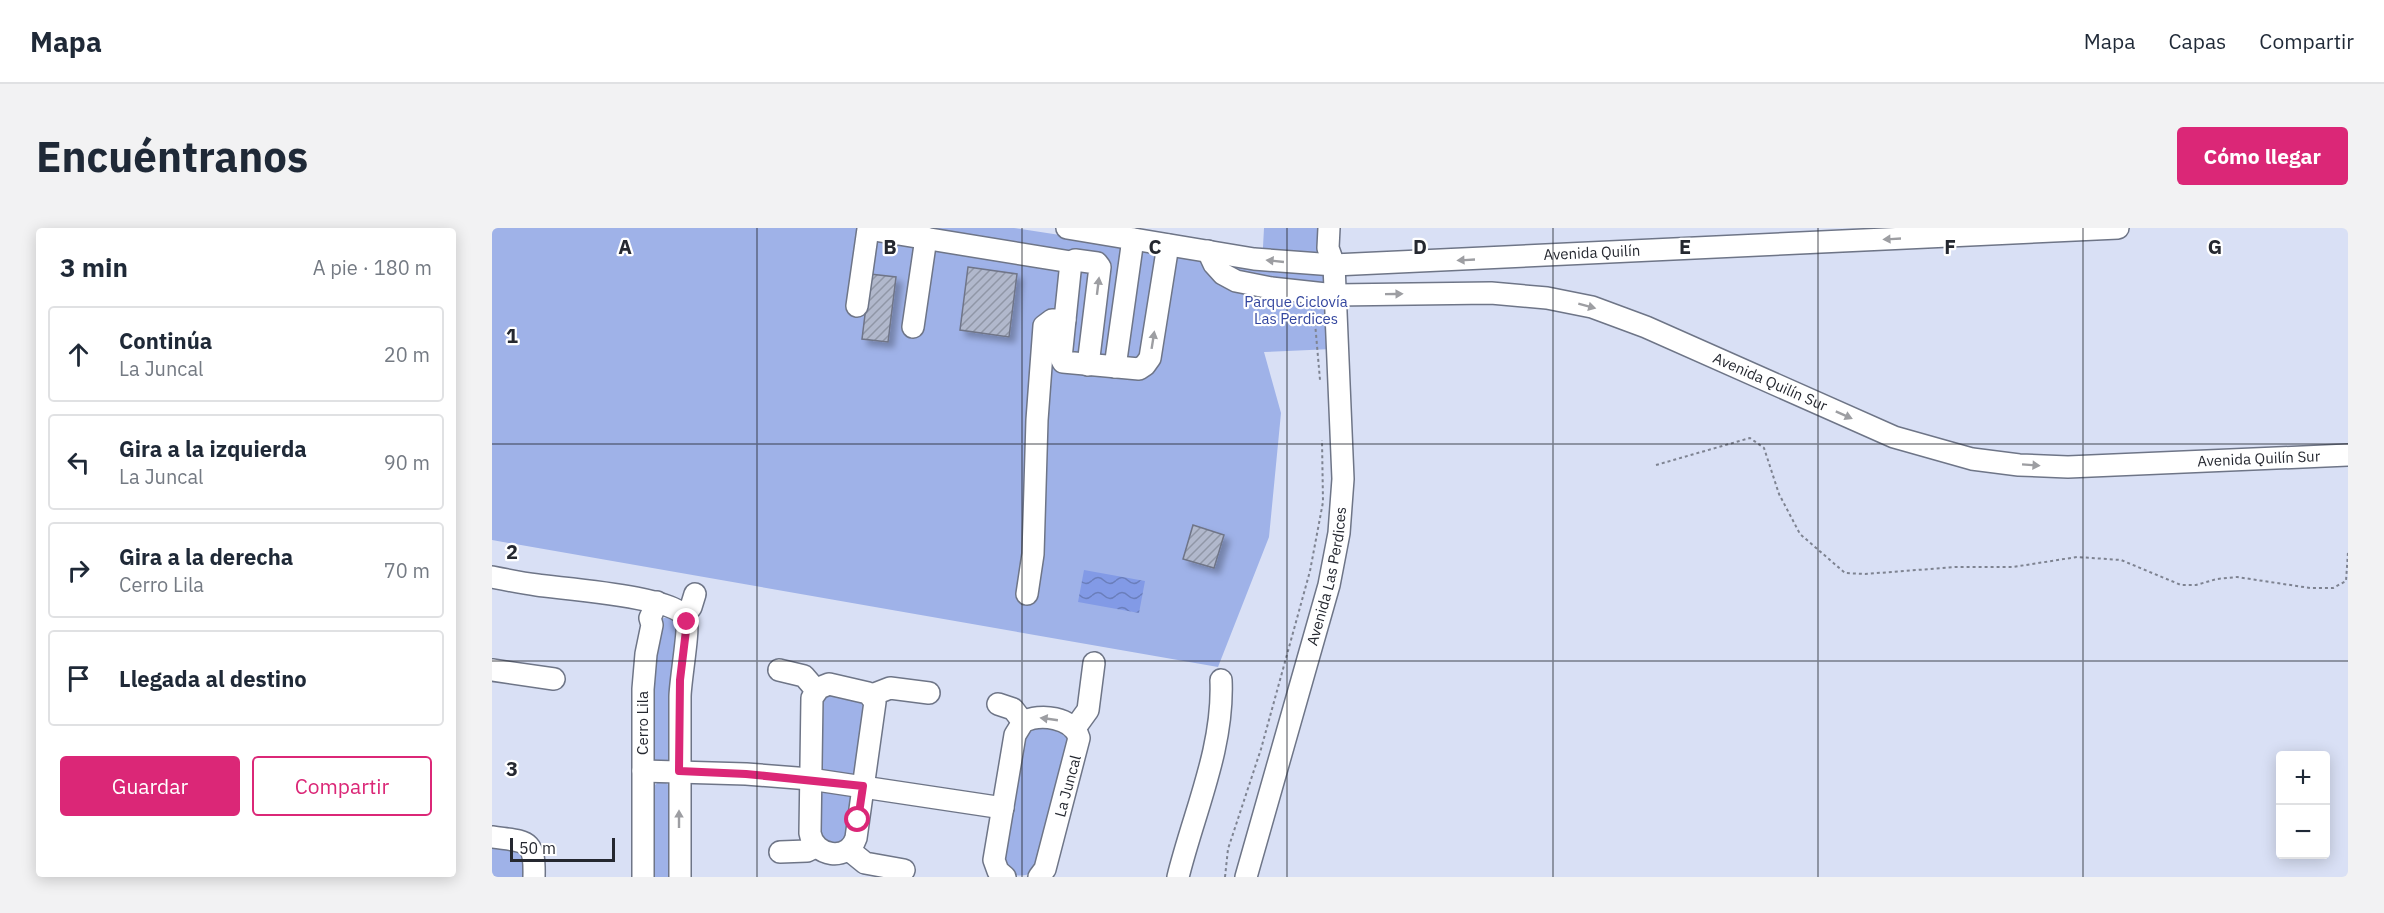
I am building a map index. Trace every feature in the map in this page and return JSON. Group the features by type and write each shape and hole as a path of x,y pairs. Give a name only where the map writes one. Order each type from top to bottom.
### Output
{"street":[{"name":"Avenida Quilín","path":"1067,228 1283,262 1334,265 1524,258 2118,228"},
{"name":"Avenida Las Perdices","path":"1246,877 1329,585 1339,533 1343,479 1334,265 1328,248 1329,228"},
{"name":"Avenida Las Perdices","path":"1334,265 1340,249 1342,228"},
{"path":"857,306 868,229 1071,262 1075,260 1096,263 1100,267 1088,365"},
{"path":"913,327 926,238"},
{"path":"1114,367 1134,239"},
{"path":"1071,262 1061,358 1063,362 1138,369 1150,358 1168,245"},
{"name":"Avenida Quilín Sur","path":"1208,251 1214,264 1223,274 1236,281 1312,294 1491,293 1567,301 1616,315 1894,437 1972,459 2019,465 2068,467 2348,455"},
{"path":"1524,258 1521,275 1526,296"},
{"path":"1491,293 1497,274 1495,259"},
{"path":"1027,594 1033,554 1037,420 1044,326 1052,320 1065,320"},
{"path":"492,577 654,610 675,608 684,615 688,629 680,680 680,877"},
{"path":"684,615 692,607 695,594"},
{"name":"Cerro Lila","path":"643,877 643,689 646,654 654,610"},
{"path":"996,875 995,855 1015,735 1023,722 1040,718 1067,722 1075,728 1088,710 1094,663"},
{"path":"492,670 554,679"},
{"path":"779,670 804,676 816,690"},
{"path":"1178,877 1217,740 1222,704 1221,680"},
{"path":"872,695 875,706 856,838 849,850 841,854 826,853 815,847 810,833 811,704 816,690 829,684 864,691 872,695 890,688 929,693"},
{"path":"998,704 1013,709 1023,722"},
{"name":"La Juncal","path":"1039,877 1046,869 1078,748 1079,738 1075,728"},
{"path":"643,771 746,774 810,779 1003,808"},
{"path":"492,837 528,844 535,855 534,877"},
{"path":"780,852 807,851 815,847"},
{"path":"849,850 865,863 904,870"}],"path":[{"path":"1312,294 1320,389"},
{"path":"1225,877 1228,849 1261,749 1310,571 1323,502 1322,433"},
{"path":"1656,465 1750,438 1764,448 1779,494 1800,534 1845,573 1865,574 1956,567 2013,567 2077,557 2121,560 2181,585 2196,585 2217,579 2237,577 2310,588 2333,588 2346,580 2348,552"}],"green space":[{"name":"Parque Ciclovía Las Perdices","path":"492,228 1014,228 1262,266 1264,228 1333,228 1332,349 1264,352 1281,413 1269,537 1218,667 492,540"},
{"path":"670,616 680,624 670,762 655,763 651,757 651,690 661,619"},
{"path":"823,693 866,699 855,776 819,772"},
{"path":"1029,724 1070,732 1042,862 1030,873 1014,875 1000,858 1021,733"},
{"path":"657,783 666,783 671,787 674,877 651,877 653,787"},
{"path":"824,791 853,798 850,836 842,849 816,835 818,798"},
{"path":"492,843 522,847 530,877 492,877"}],"water":[{"path":"1084,570 1145,581 1139,613 1078,602"}],"building":[{"path":"968,267 1017,274 1009,337 960,330"},
{"path":"870,274 896,277 888,342 862,339"},
{"path":"1193,525 1224,535 1214,568 1183,559"}],"route":[{"path":"687,622 688,629 680,680 679,771 810,779 863,786 858,820"}]}
